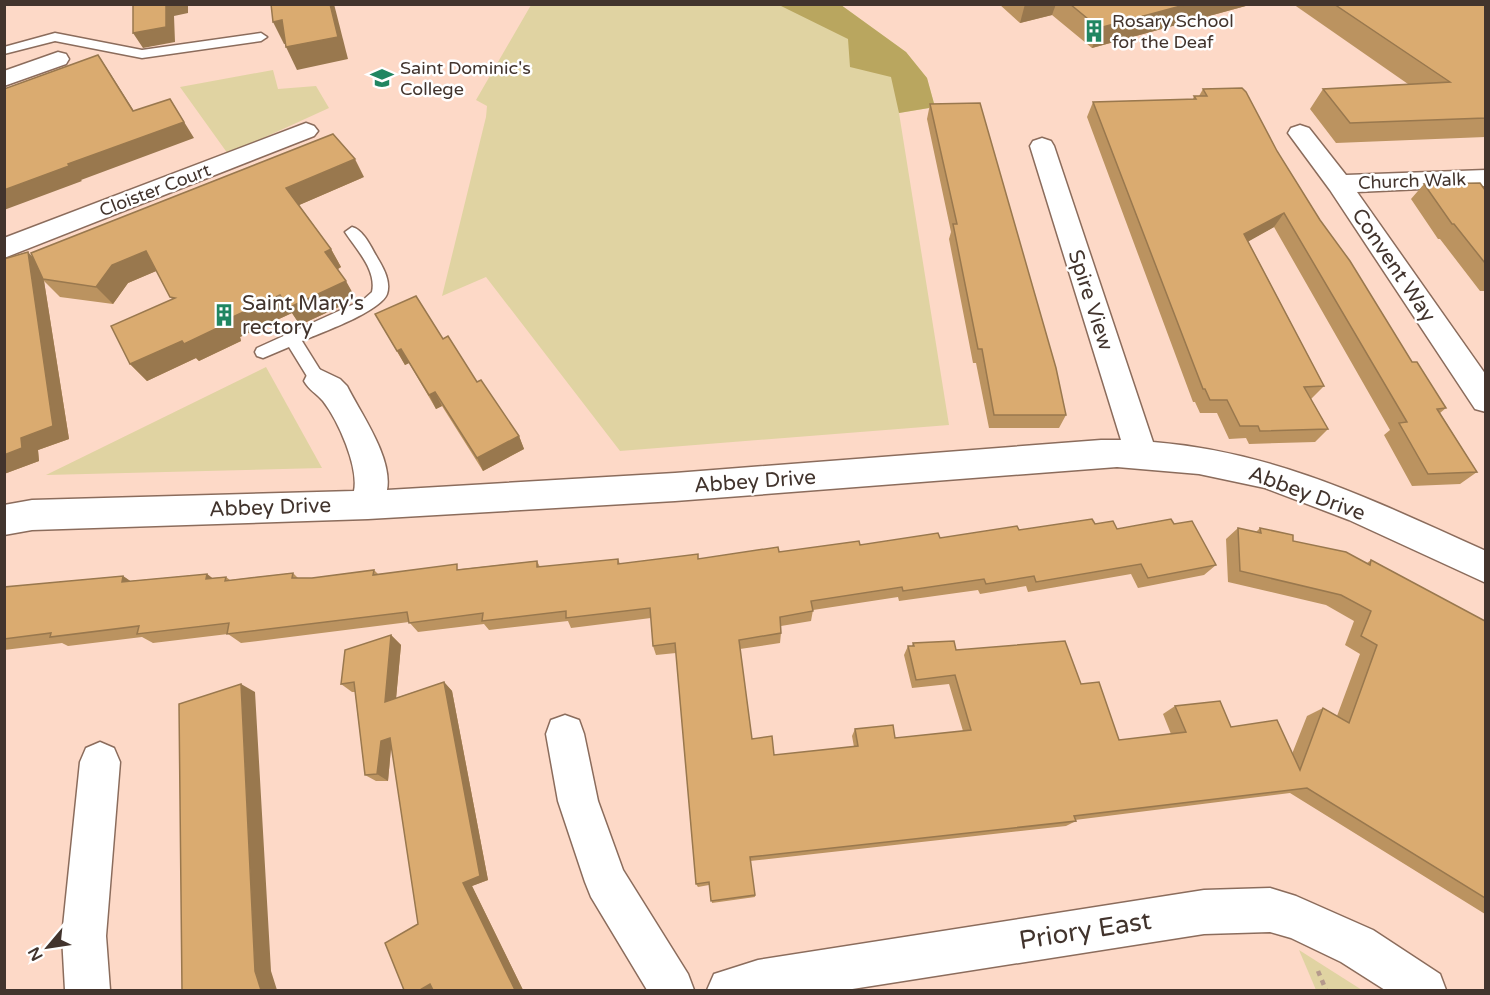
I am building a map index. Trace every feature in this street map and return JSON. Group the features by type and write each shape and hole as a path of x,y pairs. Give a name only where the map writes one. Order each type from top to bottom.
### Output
{"street":[{"path":"4,79 58,59"},
{"name":"Cloister Court","path":"4,249 306,131"},
{"name":"Convent Way","path":"1300,133 1339,184 1485,400"},
{"name":"Spire View","path":"1042,146 1141,454"},
{"name":"Church Walk","path":"1339,184 1485,178"},
{"path":"319,381 336,395 367,455 373,480 368,505"},
{"name":"Abbey Drive","path":"4,520 32,515 368,505 675,487 1101,453 1141,454 1232,466 1286,481 1332,499 1485,568"},
{"path":"565,734 578,801 606,882 672,990"},
{"path":"87,990 84,936 100,762"},
{"name":"Priory East","path":"730,990 758,982 1204,912 1270,910 1296,918 1358,946 1424,990"}],"lane":[{"path":"4,51 55,37 142,54 261,37"},
{"path":"263,352 368,304 379,294 381,284 369,255 352,232"},
{"path":"292,339 319,381"}],"shaded area":[{"path":"531,5 841,5 906,52 927,78 935,107 899,113 949,425 620,451 486,277 442,296 486,117 487,106 476,100"},
{"path":"779,5 841,5 906,52 927,78 935,107 899,113 891,77 850,67 848,39"},
{"path":"273,70 278,89 316,86 329,108 228,154 180,87"},
{"path":"266,367 322,468 46,475"},
{"path":"1299,950 1362,990 1316,990"}],"building":[{"path":"133,4 166,4 166,27 133,33"},
{"path":"271,4 330,4 338,37 286,47 282,20 273,22"},
{"path":"1070,4 1188,4 1099,28"},
{"path":"1334,4 1485,4 1485,118 1350,123 1323,89 1450,82"},
{"path":"98,55 133,111 170,99 184,122 4,190 4,89"},
{"path":"1242,88 1277,151 1320,220 1350,261 1412,362 1417,362 1446,408 1437,409 1477,472 1428,474 1399,423 1407,422 1284,213 1244,234 1324,386 1304,387 1328,429 1260,431 1258,426 1240,426 1227,400 1210,400 1203,389 1093,102 1196,99 1194,96 1207,96 1203,89"},
{"path":"980,103 1056,368 1066,415 994,415 982,349 978,349 953,224 957,224 930,104"},
{"path":"333,134 355,159 286,188 331,249 325,252 346,281 288,308 280,295 226,320 228,323 184,344 182,341 130,364 111,326 175,298 170,297 146,251 112,265 96,287 43,279 31,253"},
{"path":"1480,183 1485,190 1485,263 1452,224 1424,184"},
{"path":"28,252 53,426 21,438 22,448 4,455 4,259"},
{"path":"416,296 443,339 448,336 477,382 481,380 519,436 477,458 435,392 429,395 401,349 397,351 375,314"},
{"path":"1092,519 1095,524 1113,521 1117,529 1171,519 1174,524 1192,521 1216,565 1148,578 1141,564 1036,582 1034,576 986,584 984,579 903,591 902,587 811,601 813,611 780,617 781,633 739,640 752,739 772,736 774,755 858,746 855,729 893,725 895,738 971,730 955,675 916,680 908,646 914,646 913,643 954,641 956,650 1065,641 1081,684 1099,682 1119,740 1186,732 1175,706 1220,701 1231,727 1277,720 1300,770 1323,708 1349,723 1377,645 1361,636 1371,611 1341,595 1240,571 1238,528 1261,533 1260,528 1293,535 1293,541 1346,552 1370,565 1371,560 1485,621 1485,898 1307,788 1074,816 1076,821 750,857 755,895 711,901 709,882 696,884 675,643 653,646 650,608 566,618 566,611 482,621 483,613 409,623 407,612 227,634 229,623 137,634 139,626 50,637 51,633 4,639 4,587 123,576 122,582 207,574 206,579 226,577 225,581 293,573 292,578 312,578 374,570 373,575 457,564 457,570 537,561 537,567 618,559 618,564 698,554 698,559 778,547 779,552 859,541 860,545 938,533 940,538 1017,526 1019,530"},
{"path":"391,635 385,702 444,682 480,876 463,883 515,990 433,990 430,984 420,990 404,990 385,943 418,924 390,738 381,741 377,774 365,775 354,682 341,684 345,650"},
{"path":"241,684 255,971 261,990 182,990 179,704"}],"place":[{"name":"Rosary School for the Deaf","path":"1094,31"},
{"name":"Saint Dominic's College","path":"382,78"},
{"name":"Saint Mary's rectory","path":"224,315"}]}
